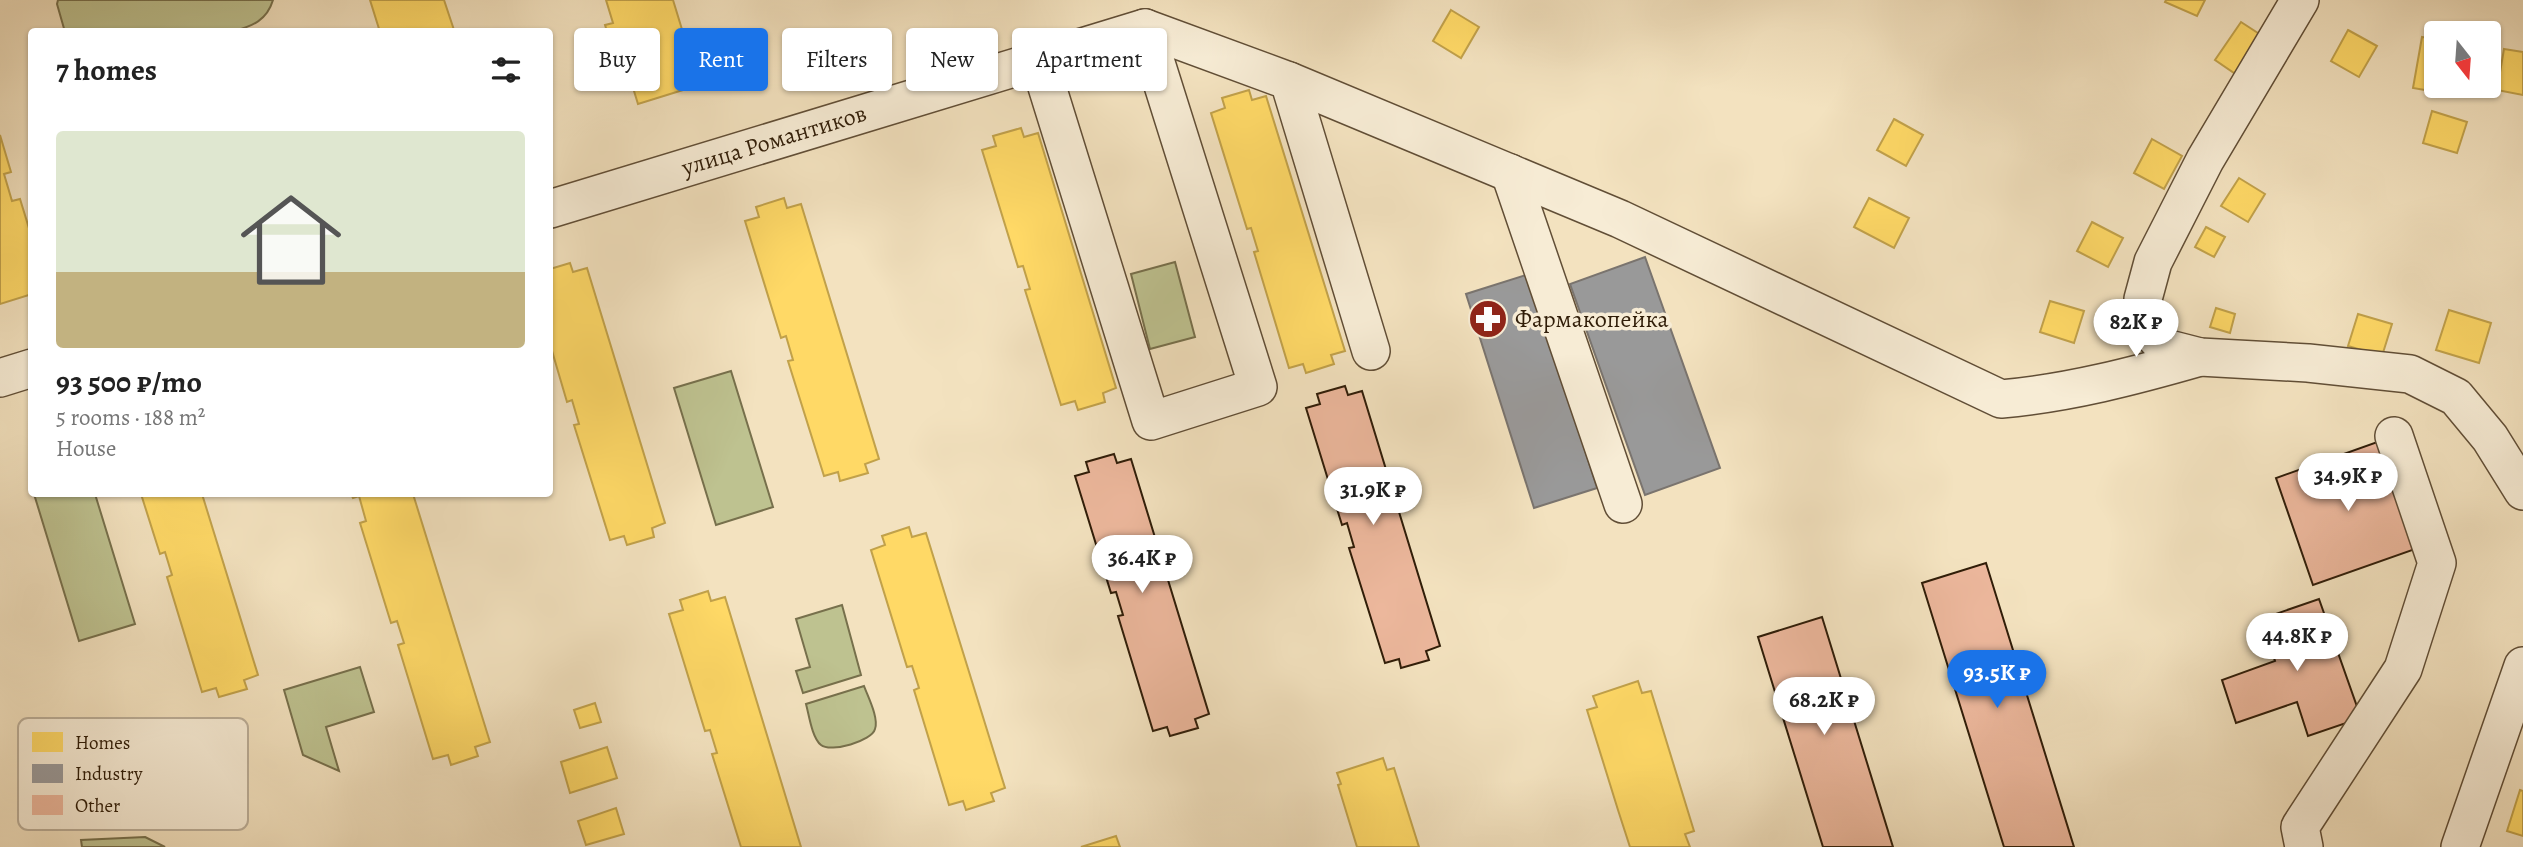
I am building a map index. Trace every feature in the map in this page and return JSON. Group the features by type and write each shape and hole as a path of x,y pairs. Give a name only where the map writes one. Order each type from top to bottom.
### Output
{"street":[{"path":"2300,0 2205,160 2153,262 2143,299 2148,329 2165,348 2200,357 2308,363 2410,374 2456,397 2490,438 2523,491"},
{"path":"1167,36 1289,81 1620,219 2001,399 2045,395 2114,382 2200,357"},
{"name":"улица Романтиков","path":"553,208 1012,69"},
{"path":"1289,81 1371,351"},
{"path":"1048,91 1152,421 1258,387 1165,91"},
{"path":"1510,173 1623,504"},
{"path":"0,378 28,369"},
{"path":"2304,847 2300,827 2403,669 2437,564 2394,436"},
{"path":"2460,847 2523,666"}],"green space":[{"path":"58,0 273,0 263,17 244,28 64,28"},
{"path":"1175,262 1195,337 1150,349 1131,274"},
{"path":"731,371 773,507 716,525 674,388"},
{"path":"35,497 96,497 135,624 79,641"},
{"path":"842,605 861,675 803,693 796,671 810,667 796,619"},
{"path":"360,667 374,712 326,727 339,771 303,755 284,690"},
{"path":"864,686 876,719 875,729 867,738 842,747 821,745 813,732 806,704"},
{"path":"145,837 165,847 82,847 81,840"}],"building: Homes":[{"path":"370,0 444,0 453,28 379,28"},
{"path":"606,0 673,0 682,28 674,28 674,91 680,91 638,104 634,91 660,91 660,28 606,28 605,25 613,23"},
{"path":"2205,0 2197,16 2165,2"},
{"path":"1451,10 1479,27 1461,58 1433,41"},
{"path":"2241,22 2264,37 2237,75 2215,60"},
{"path":"2348,30 2377,46 2359,77 2331,61"},
{"path":"2422,37 2424,37 2424,90 2413,88"},
{"path":"2504,49 2523,52 2523,95 2501,91"},
{"path":"1249,90 1252,100 1266,96 1345,351 1331,355 1334,364 1306,373 1303,364 1289,368 1254,252 1258,251 1251,228 1247,229 1211,113 1225,108 1222,98"},
{"path":"2432,111 2467,122 2457,153 2423,143"},
{"path":"1894,119 1923,135 1906,166 1877,150"},
{"path":"1021,128 1024,137 1038,133 1116,388 1103,393 1105,402 1078,410 1075,401 1061,405 1025,290 1030,289 1023,266 1018,267 982,150 996,146 993,136"},
{"path":"0,135 11,172 4,174 12,201 20,199 28,225 28,295 0,304"},
{"path":"2152,139 2182,156 2164,189 2134,173"},
{"path":"2239,178 2265,194 2248,222 2221,206"},
{"path":"784,198 787,208 801,204 879,459 865,464 868,473 840,481 838,472 824,476 788,361 793,360 786,336 781,338 745,221 759,217 756,207"},
{"path":"1869,198 1909,218 1894,248 1854,227"},
{"path":"2092,222 2123,238 2108,267 2077,251"},
{"path":"2206,227 2225,237 2214,257 2195,247"},
{"path":"570,263 573,272 587,268 665,523 652,528 654,537 627,545 624,536 610,540 574,425 579,424 572,400 567,402 553,354 553,268"},
{"path":"2050,301 2084,311 2074,343 2040,332"},
{"path":"2216,308 2235,314 2230,333 2210,327"},
{"path":"2449,310 2491,323 2479,363 2436,350"},
{"path":"2358,314 2392,324 2382,356 2348,346"},
{"path":"142,497 203,497 258,675 244,680 247,689 219,697 216,688 202,692 167,577 172,575 165,552 160,554"},
{"path":"359,497 414,497 490,742 475,747 478,756 451,765 448,755 433,759 398,645 404,643 397,621 391,623 360,523 366,521"},
{"path":"909,527 912,537 926,533 1005,788 991,793 994,801 966,810 963,801 949,805 914,690 919,688 912,666 907,667 871,550 885,545 882,536"},
{"path":"708,591 711,601 725,597 801,847 741,847 712,754 717,753 710,730 705,731 669,614 683,610 680,600"},
{"path":"1638,681 1642,693 1651,691 1694,831 1685,834 1690,847 1630,847 1618,810 1587,710 1597,707 1593,696"},
{"path":"595,703 601,722 580,728 574,710"},
{"path":"607,747 617,778 570,793 561,762"},
{"path":"1383,758 1387,770 1394,768 1419,847 1357,847 1338,785 1341,784 1337,773"},
{"path":"2520,790 2523,791 2523,836 2507,831"},
{"path":"616,808 624,834 586,845 578,821"},
{"path":"1116,836 1120,847 1081,847"}],"building: Industry":[{"path":"1645,257 1720,468 1645,495 1570,284"},
{"path":"1529,274 1597,488 1534,508 1466,294"}],"building: Other":[{"path":"1345,386 1348,395 1362,391 1440,646 1426,651 1429,660 1401,668 1399,659 1385,663 1349,548 1354,547 1347,523 1342,525 1306,408 1320,404 1317,394"},
{"path":"2383,440 2421,547 2313,585 2276,478"},
{"path":"1114,454 1117,463 1131,459 1209,714 1195,719 1198,728 1170,736 1167,727 1153,731 1118,616 1123,615 1116,592 1111,593 1075,476 1089,472 1086,462"},
{"path":"1986,563 2074,847 2004,847 1922,583"},
{"path":"2319,599 2361,718 2308,736 2297,702 2236,723 2222,680 2275,661 2261,619"},
{"path":"1822,617 1893,847 1823,847 1758,637"}],"place":[{"name":"Фармакопейка","path":"1488,319"}]}
